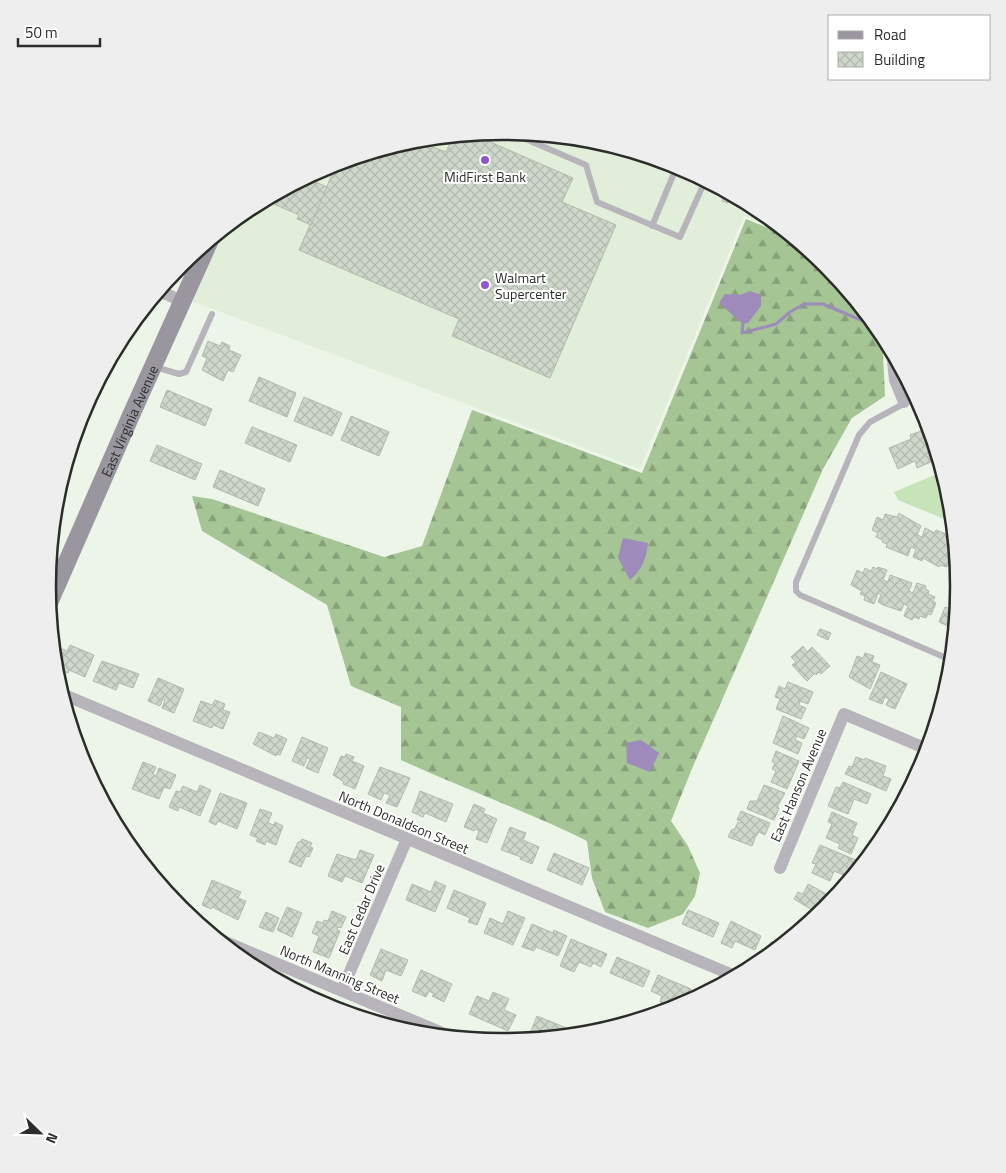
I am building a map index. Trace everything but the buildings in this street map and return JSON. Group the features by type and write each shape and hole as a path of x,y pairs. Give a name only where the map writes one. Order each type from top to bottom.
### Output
{"street":[{"name":"East Virginia Avenue","path":"56,587 152,366 203,256"},
{"path":"166,294 182,301"},
{"path":"894,370 895,380 907,396"},
{"name":"North Donaldson Street","path":"70,697 727,972"},
{"name":"East Hanson Avenue","path":"780,868 844,714 920,746"},
{"name":"East Cedar Drive","path":"342,990 407,839"},
{"name":"North Manning Street","path":"242,949 425,1026"}],"lane":[{"path":"529,141 586,165 597,202 680,237 702,187"},
{"path":"652,226 674,174"},
{"path":"152,366 179,374 186,372 212,314"},
{"path":"909,400 870,422 860,435 796,582 796,591 800,595 944,657"}],"shaded area":[{"path":"503,140 532,141 590,148 619,155 647,163 701,186 764,224 744,216 640,469 191,301 215,245 255,215 305,186 359,163 416,148 445,144"},
{"path":"750,291 761,295 761,306 748,323 743,324 719,303 725,294 740,295"},
{"path":"623,538 648,543 643,564 630,580 618,558"},
{"path":"641,740 659,753 650,772 627,763 626,743"}],"green space":[{"path":"746,219 771,229 798,251 839,292 874,338 883,352 885,396 852,418 823,469 671,821 688,846 700,873 695,896 683,914 648,928 605,912 592,878 587,841 401,760 401,707 351,686 327,605 202,531 192,496 212,499 384,557 422,546 472,410 642,473"},
{"path":"936,475 944,519 898,500 894,492"}],"waterway":[{"path":"743,324 742,333 776,324 790,312 804,304 823,304 861,320"}],"place":[{"name":"MidFirst Bank","path":"485,160"},
{"name":"Walmart Supercenter","path":"485,285"}]}
